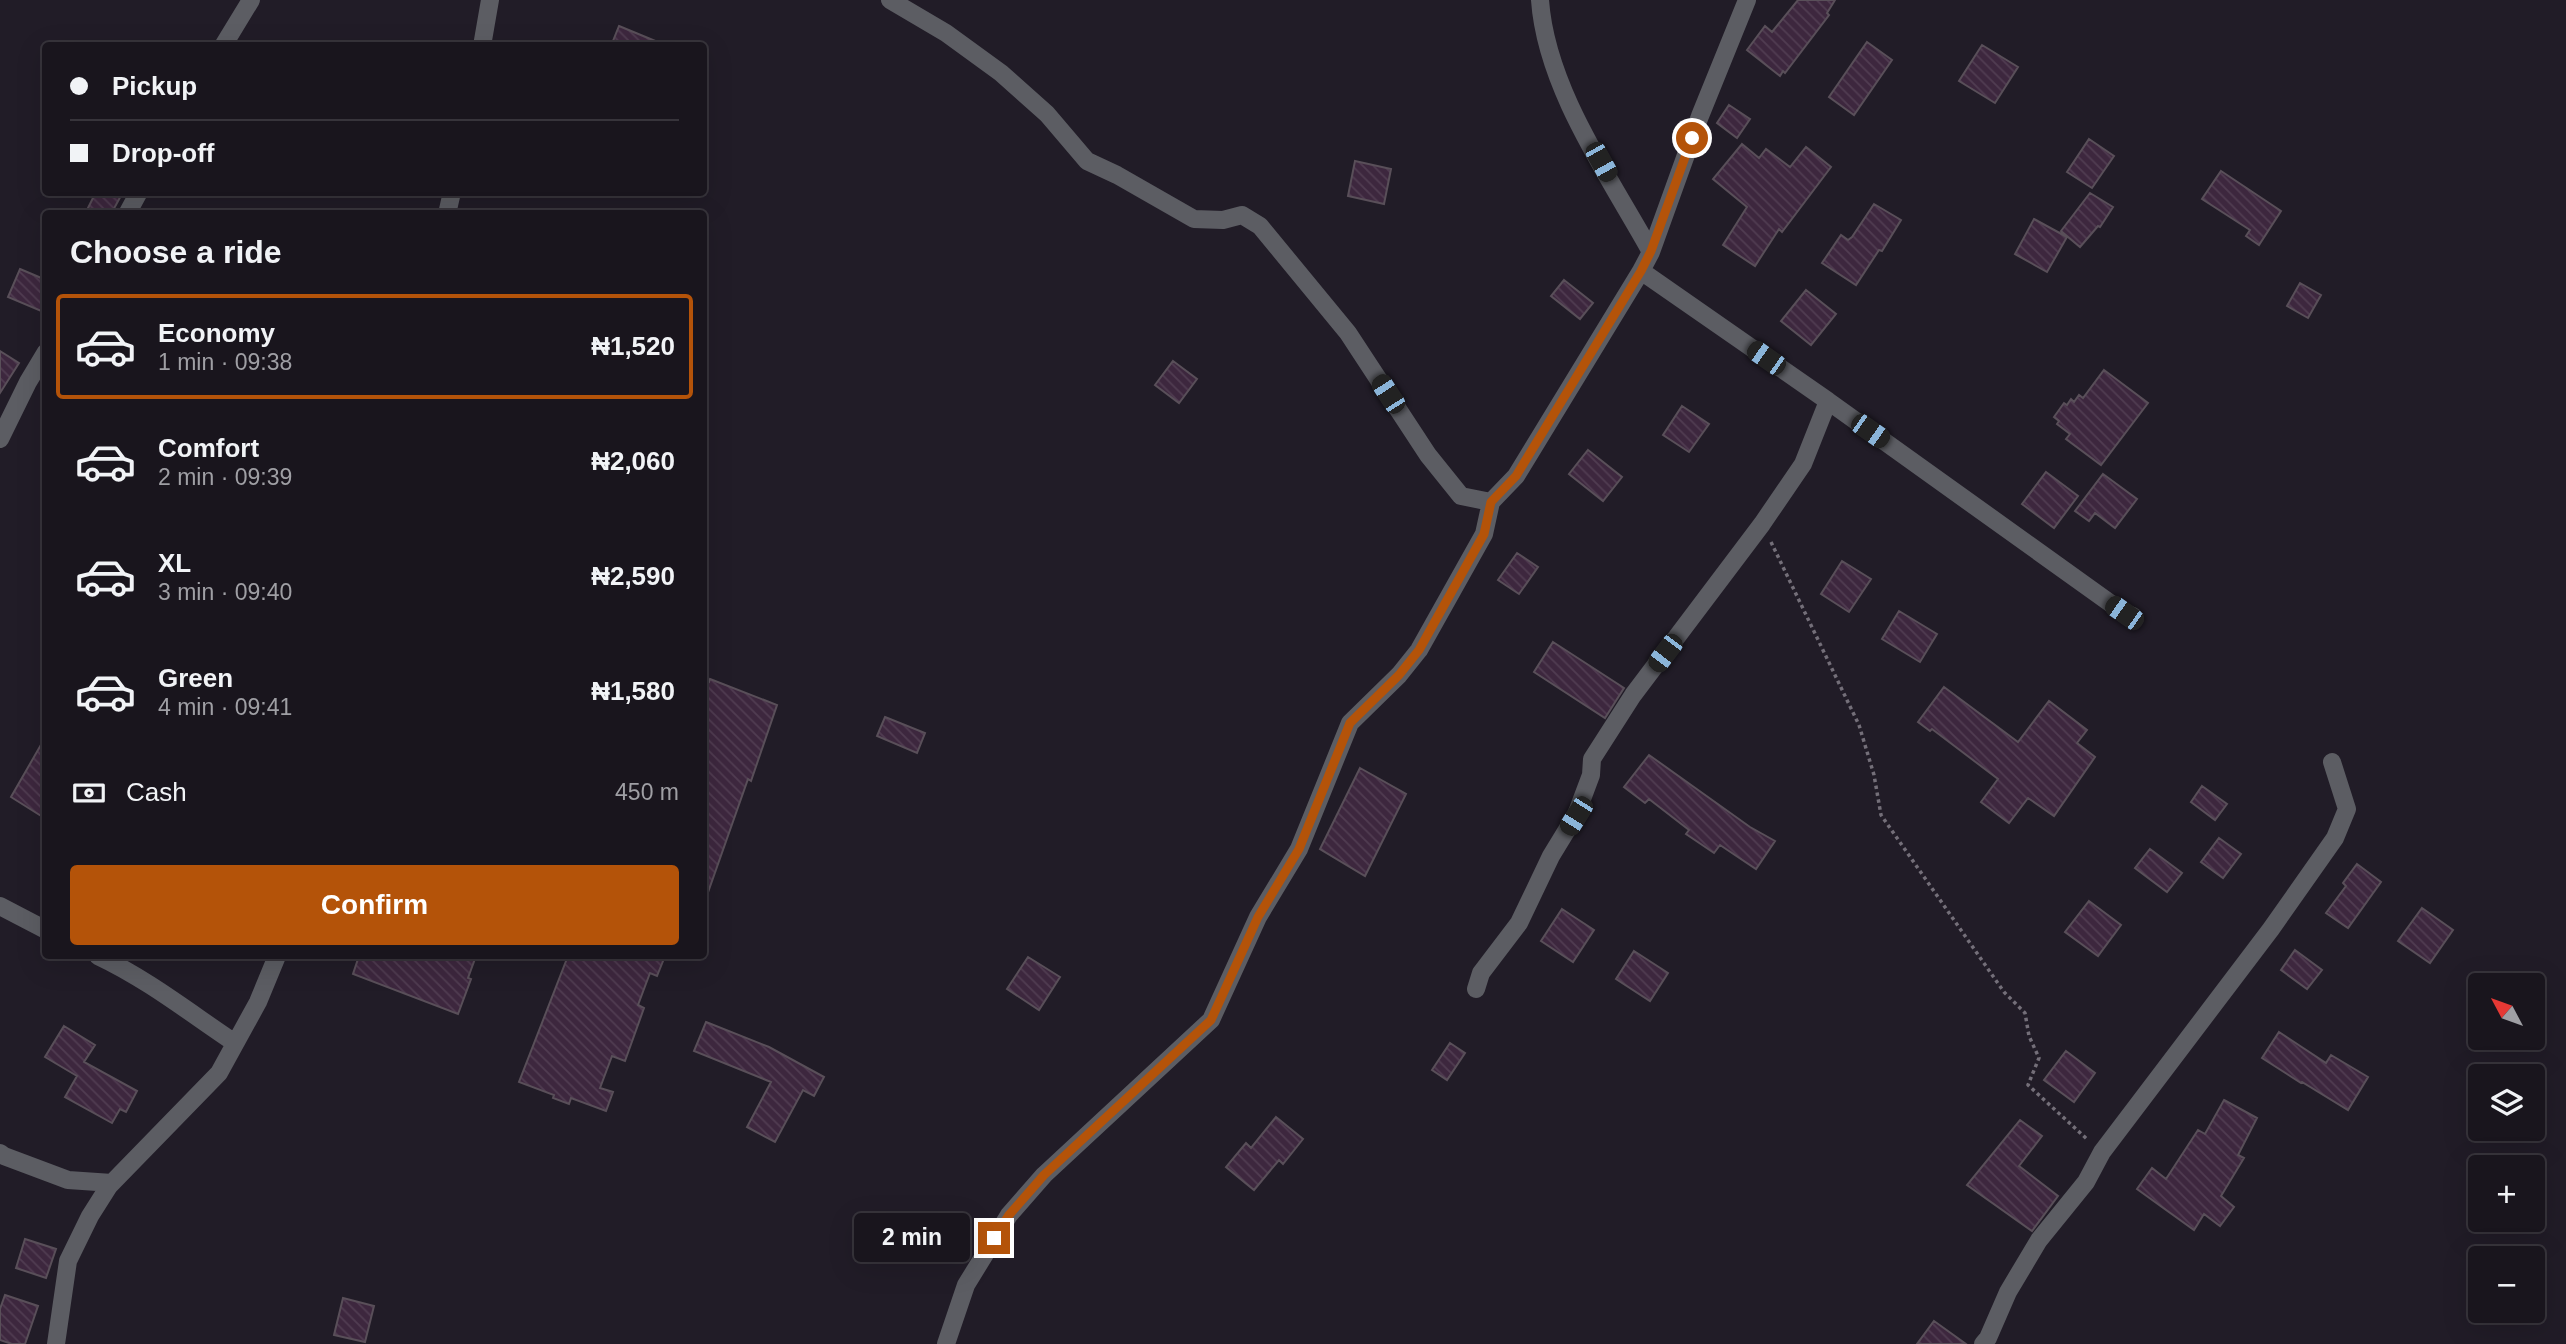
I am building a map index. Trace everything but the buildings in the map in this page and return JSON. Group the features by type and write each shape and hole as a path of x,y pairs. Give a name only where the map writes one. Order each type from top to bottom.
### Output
{"street":[{"path":"225,42 250,0"},
{"path":"483,42 491,0"},
{"path":"890,0 946,33 1001,73 1046,114 1087,161 1138,186 1194,219 1223,220 1242,215 1260,226 1348,333 1428,455 1461,496 1491,502"},
{"path":"1540,0 1541,18 1564,94 1651,251"},
{"path":"946,1344 966,1285 1009,1215 1044,1175 1211,1020 1258,917 1299,849 1350,723 1399,675 1419,650 1484,534 1491,502 1516,476 1641,271 1747,0"},
{"path":"1641,271 2113,605 2133,616"},
{"path":"0,439 42,360"},
{"path":"1476,989 1481,973 1519,923 1551,856 1576,816 1591,775 1592,759 1633,695 1762,524 1803,464 1828,401"},
{"path":"1983,1344 2008,1292 2039,1240 2086,1182 2102,1152 2271,929 2335,838 2347,809 2333,762"},
{"path":"0,906 42,928"},
{"path":"103,959 161,991 235,1043"},
{"path":"55,1344 68,1261 90,1216 112,1183 219,1073 258,1002 276,959"},
{"path":"0,1153 68,1180 112,1183"}],"path":[{"path":"1762,524 1858,725 1874,775 1881,815 2004,992 2025,1013 2029,1036 2039,1058 2028,1085 2102,1152"}],"route":[{"path":"994,1238 1009,1215 1044,1175 1211,1020 1258,917 1299,849 1350,723 1399,675 1419,650 1484,534 1491,502 1516,476 1641,271 1651,251 1692,138"}]}
